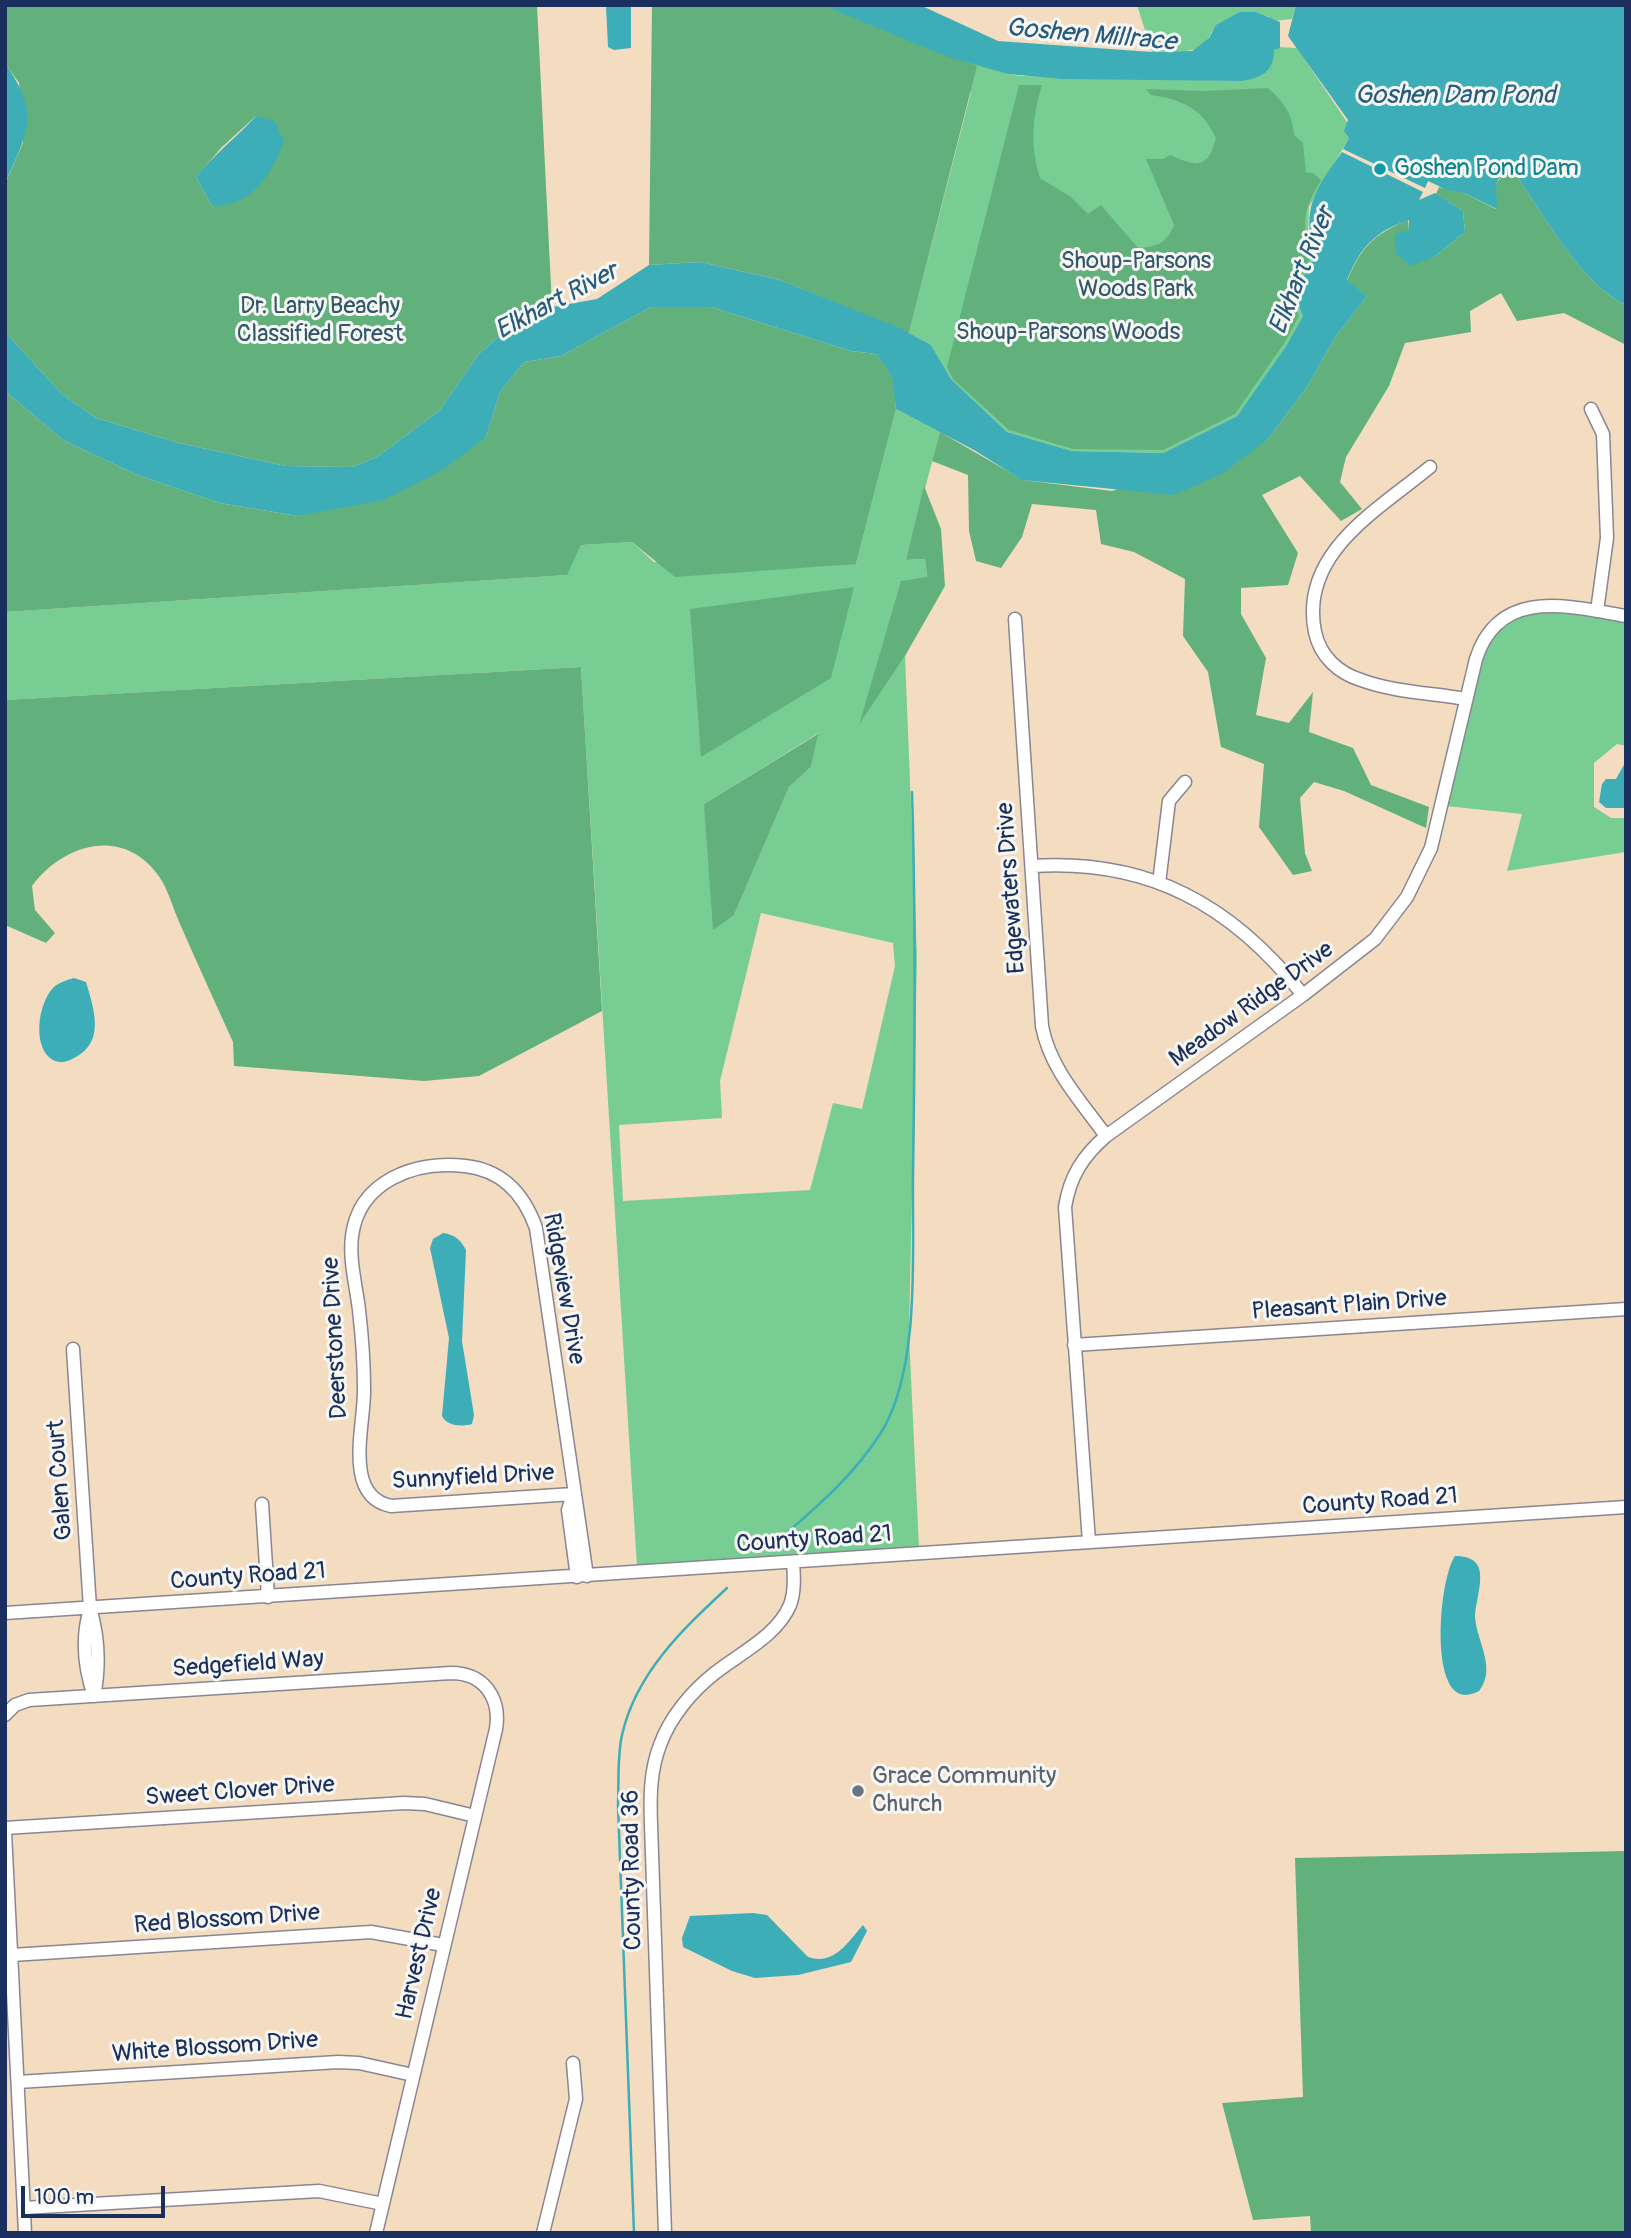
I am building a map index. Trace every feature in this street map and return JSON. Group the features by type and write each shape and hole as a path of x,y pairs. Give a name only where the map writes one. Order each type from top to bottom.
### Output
{"street":[{"path":"1591,409 1603,434 1607,538 1597,611"},
{"path":"1430,467 1333,549 1317,580 1313,620 1325,656 1344,673 1362,681 1466,699"},
{"name":"Meadow Ridge Drive","path":"1088,1542 1065,1207 1078,1167 1107,1136 1303,995 1375,939 1394,917 1420,875 1439,820 1481,644 1494,625 1507,615 1520,610 1558,605 1626,616"},
{"name":"Edgewaters Drive","path":"1015,620 1042,1026 1046,1047 1055,1065 1107,1136"},
{"path":"1159,883 1168,801 1185,782"},
{"path":"1032,866 1066,864 1100,867 1159,883 1206,904 1231,920 1274,959 1303,995"},
{"name":"Ridgeview Drive","path":"359,1210 378,1186 404,1171 459,1165 486,1170 502,1178 525,1202 536,1228 573,1494 578,1507 582,1577"},
{"name":"Deerstone Drive","path":"359,1210 351,1251 363,1363 360,1468 364,1487 376,1500"},
{"name":"Pleasant Plain Drive","path":"1074,1345 1626,1309"},
{"name":"Galen Court","path":"73,1349 90,1608 84,1630 86,1674 94,1696"},
{"name":"Sunnyfield Drive","path":"376,1500 402,1506 573,1494"},
{"path":"262,1504 268,1597"},
{"name":"County Road 21","path":"5,1613 1626,1507"},
{"name":"County Road 36","path":"665,2233 650,1812 653,1766 660,1743 688,1698 713,1674 765,1637 782,1619 790,1604 793,1590 793,1562"},
{"name":"Sedgefield Way","path":"8,1712 29,1700 451,1673 469,1675 487,1687"},
{"name":"Harvest Drive","path":"376,2233 498,1719 496,1703 487,1687"},
{"name":"Sweet Clover Drive","path":"5,1830 404,1803 425,1804 475,1816"},
{"path":"5,1830 25,2233"},
{"name":"Red Blossom Drive","path":"12,1955 371,1932 443,1945"},
{"name":"White Blossom Drive","path":"18,2082 338,2062 359,2063 413,2075"},
{"path":"543,2233 576,2099 573,2063"},
{"path":"24,2208 319,2191 383,2204"}],"green space":[{"name":"Dr. Larry Beachy Classified Forest","path":"5,5 537,5 552,307 511,325 478,355 440,410 377,457 352,467 286,466 179,443 96,418 62,394 5,332 5,184 23,143 19,83 5,63","holes":["256,116 212,206 196,177 221,148"]},
{"path":"652,5 822,5 977,66 909,333 780,280 700,262 649,265"},
{"name":"Shoup-Parsons Woods","path":"784,5 879,5 1008,74 1022,76 1241,81 1278,47 1297,48 1349,125 1349,138 1309,207 1308,233 1315,257 1300,285 1299,300 1303,316 1288,345 1237,416 1163,453 1072,451 1007,432 951,379 931,345 909,333 971,92"},
{"path":"1137,5 1296,5 1292,19 1274,21 1267,16 1212,31 1207,40 1195,49 1152,52"},
{"name":"Shoup-Parsons Woods","path":"1019,85 1042,85 1034,132 1040,178 1071,197 1088,214 1101,205 1138,248 1161,243 1174,225 1146,159 1163,159 1170,155 1187,162 1200,163 1209,155 1216,138 1204,119 1190,107 1151,95 1146,89 1204,91 1268,88 1286,108 1294,135 1303,143 1306,172 1313,173 1321,180 1307,209 1305,225 1311,257 1296,293 1299,316 1285,342 1235,414 1163,450 1073,449 1009,430 953,379 947,367"},
{"path":"1502,174 1515,174 1579,265 1609,295 1626,305 1626,345 1564,313 1517,321 1501,293 1470,311 1471,332 1405,343 1389,386 1346,457 1340,482 1362,509 1341,521 1300,476 1262,495 1298,553 1288,585 1241,588 1241,614 1266,658 1256,715 1289,723 1313,692 1309,732 1353,748 1371,785 1429,807 1426,828 1344,791 1314,782 1300,798 1305,853 1312,871 1293,875 1259,827 1264,764 1221,747 1208,672 1183,636 1185,579 1134,552 1101,544 1096,510 1032,504 1022,537 1001,568 976,561 969,531 968,475 932,461 940,432 1023,480 1112,491 1268,439 1307,387 1336,336 1367,296 1347,281 1363,250 1377,236 1408,220 1409,230 1434,257 1465,232 1463,211 1436,194 1439,187 1464,193 1496,209 1496,185"},
{"path":"651,307 711,307 851,351 876,354 893,375 896,409 856,564 675,577 632,542 581,545 567,575 5,612 5,391 63,440 137,475 220,503 298,516 486,437 500,392 524,362 561,356"},
{"path":"896,409 940,432 906,560 925,559 927,578 861,722 905,656 917,957 909,1334 919,1548 637,1567 581,667 5,700 5,612 566,575 581,545 632,542 654,562 856,564","holes":["817,734 811,767 789,787 734,915 704,804","761,913 893,943 895,966 862,1109 833,1103 810,1190 623,1201 619,1125 722,1118 720,1081"]},
{"path":"924,486 941,529 945,586 905,656 859,725 901,581 927,577 925,559 906,560"},
{"path":"854,587 831,678 701,757 690,609"},
{"path":"1559,611 1626,621 1626,746 1617,744 1594,763 1594,807 1611,818 1626,818 1626,852 1507,871 1522,814 1446,806 1483,655 1489,643 1504,626 1513,621 1534,614"},
{"path":"581,667 602,1011 479,1076 424,1081 234,1066 233,1042 165,886 144,860 127,850 93,846 76,851 45,871 32,886 35,910 55,933 46,943 5,925 5,700"},
{"path":"818,734 811,767 789,787 734,915 713,930 704,804"},
{"path":"1626,1851 1626,2233 1311,2233 1310,2216 1253,2220 1222,2103 1303,2097 1295,1858"}],"water":[{"path":"631,5 631,48 614,50 608,47 606,6"},
{"path":"822,5 920,5 998,41 1152,52 1192,51 1209,38 1216,25 1240,12 1256,12 1280,22 1280,48 1274,50 1272,64 1265,73 1241,81 1062,79 1008,74 948,57"},
{"name":"Goshen Dam Pond","path":"1296,5 1626,5 1626,305 1609,295 1579,265 1515,174 1501,174 1496,185 1497,209 1464,193 1447,190 1428,181 1425,188 1343,149 1349,138 1344,131 1348,120 1288,36"},
{"path":"5,63 23,96 27,123 20,150 5,184"},
{"path":"256,116 274,121 284,141 279,154 266,177 249,195 226,205 212,206 196,177"},
{"path":"1342,152 1423,192 1419,200 1435,193 1463,211 1465,232 1434,257 1410,266 1396,253 1395,234 1409,230 1409,220 1397,224 1370,242 1357,259 1347,280 1367,296 1336,336 1307,387 1268,439 1222,474 1173,495 1022,480 974,450 896,409 892,375 876,354 851,351 711,307 651,307 561,356 524,362 500,392 486,437 443,470 384,500 298,516 220,503 137,475 63,440 5,391 5,332 62,394 96,418 179,443 286,466 352,467 377,457 440,410 478,355 511,325 552,307 597,299 649,265 700,262 780,280 900,328 931,345 951,379 1007,432 1072,451 1163,453 1237,416 1287,345 1303,316 1299,300 1300,285 1315,257 1309,226 1313,201 1324,178"},
{"path":"1626,761 1626,808 1606,808 1599,802 1602,784 1606,779 1616,779"},
{"path":"74,978 86,982 94,1016 93,1037 81,1054 68,1061 57,1062 44,1051 41,1043 41,1012 54,987"},
{"path":"443,1233 457,1238 466,1250 462,1341 474,1415 472,1424 468,1425 451,1424 442,1416 449,1338 430,1248 433,1239"},
{"path":"1455,1556 1474,1561 1480,1574 1475,1617 1486,1673 1479,1691 1466,1695 1458,1693 1450,1684 1441,1649 1445,1585"},
{"path":"753,1913 767,1915 808,1957 817,1959 840,1951 863,1925 867,1931 851,1962 798,1975 755,1978 732,1971 683,1947 682,1938 690,1916"}],"waterway":[{"path":"768,1549 830,1494 858,1464 882,1431 903,1374 909,1341 913,1271 915,984 912,792"},
{"path":"634,2233 618,1805 620,1743 629,1713 650,1672 678,1637 727,1588"}],"place":[{"name":"Goshen Pond Dam","path":"1380,169"},
{"name":"Grace Community Church","path":"858,1791"}],"water label":[{"name":"Goshen Millrace","path":"1091,36"},
{"name":"Elkhart River","path":"1303,271"},
{"name":"Elkhart River","path":"557,302"}],"park label":[{"name":"Shoup-Parsons Woods Park","path":"1136,276"}]}
